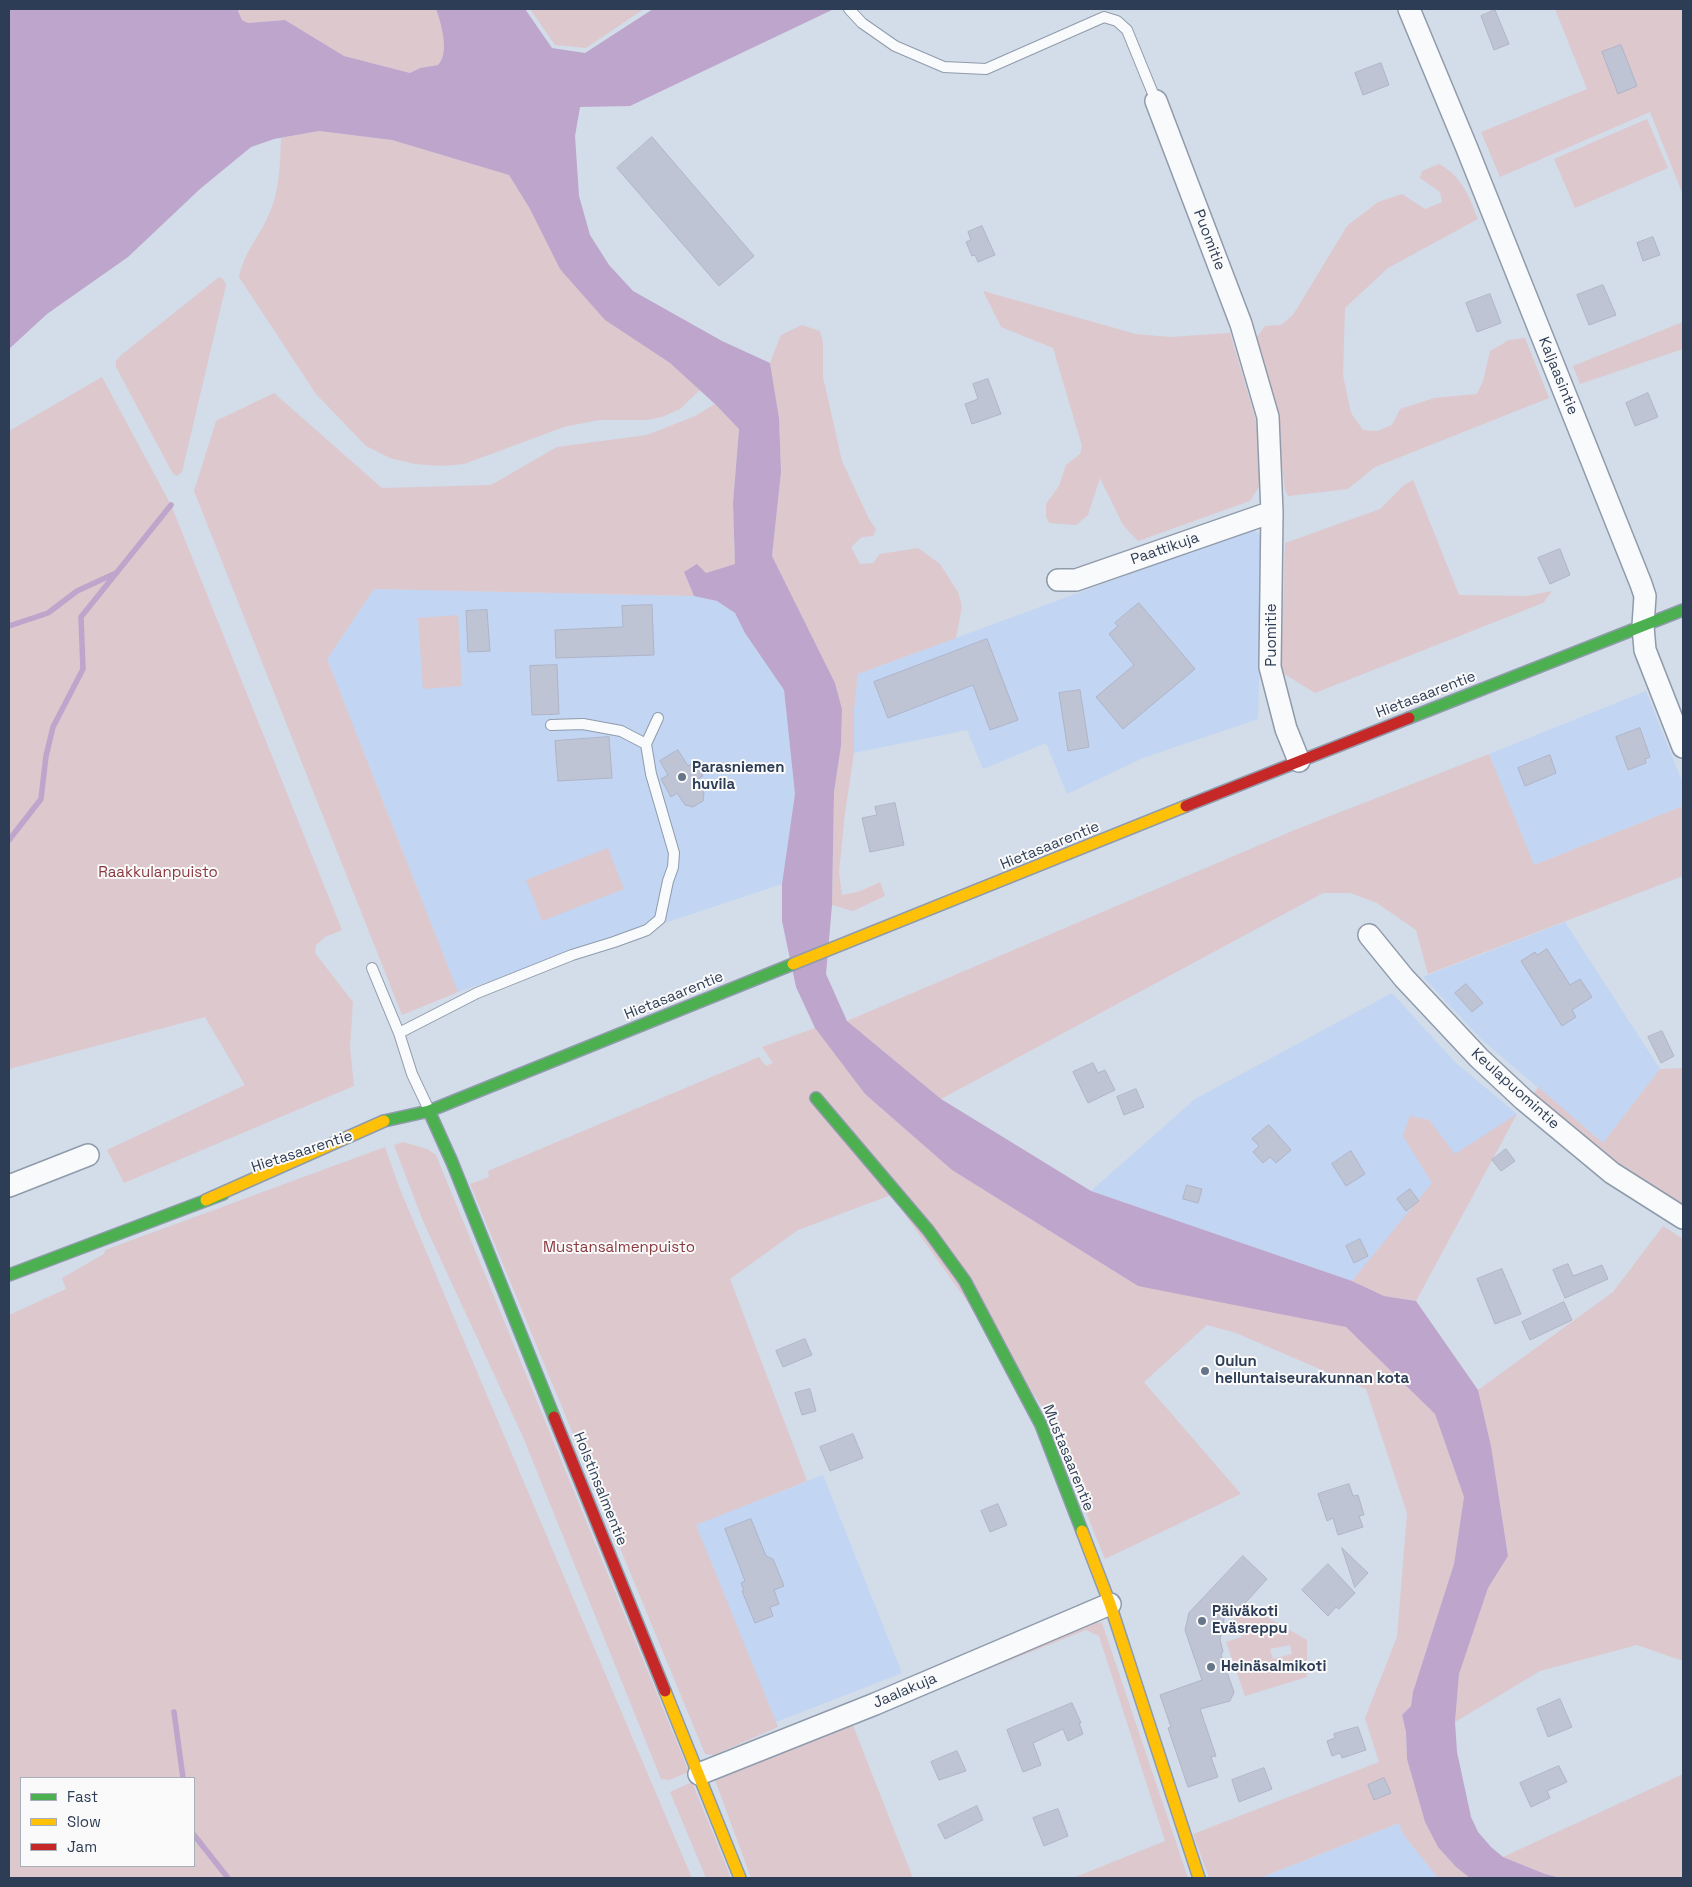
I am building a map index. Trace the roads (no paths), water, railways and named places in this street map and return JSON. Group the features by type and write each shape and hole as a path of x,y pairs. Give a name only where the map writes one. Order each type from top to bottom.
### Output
{"street":[{"name":"Kaljaasintie","path":"1409,9 1474,164 1641,584 1645,596 1644,650 1683,747"},
{"name":"Puomitie","path":"1156,101 1241,324 1268,417 1272,512 1270,667 1286,729 1299,761"},
{"name":"Paattikuja","path":"1058,580 1076,580 1272,512"},
{"name":"Hietasaarentie","path":"206,1200 379,1122 429,1111 1299,761 1683,610"},
{"name":"Keulapuomintie","path":"1369,935 1404,978 1479,1058 1524,1100 1612,1173 1683,1218"},
{"name":"Mustasaarentie","path":"816,1098 928,1230 965,1281 1041,1425 1110,1604 1199,1878"},
{"name":"Hietasaarentie","path":"401,1130 429,1111"},
{"name":"Holstinsalmentie","path":"429,1111 452,1162 740,1878"},
{"path":"9,1186 88,1155"},
{"name":"Hietasaarentie","path":"9,1275 206,1200 323,1161"},
{"name":"Jaalakuja","path":"698,1774 875,1704 1110,1604"}],"lane":[{"name":"Puomitie","path":"849,9 862,23 896,46 944,67 986,69 1104,17 1117,21 1127,30 1156,101"},
{"path":"399,1034 477,993 572,955 647,930 660,919 673,867 674,852 651,774 646,744 658,718"},
{"path":"550,725 583,724 621,731 646,744"},
{"path":"372,968 399,1034 412,1074 429,1111"}],"waterway":[{"path":"9,840 41,799 46,756 53,727 83,669 81,617 171,505"},
{"path":"9,626 48,613 77,591 116,573"},
{"path":"174,1712 183,1777"},
{"path":"195,1836 228,1878"}],"place":[{"name":"Parasniemen huvila","path":"682,777"},
{"name":"Oulun helluntaiseurakunnan kota","path":"1205,1371"},
{"name":"Päiväkoti Eväsreppu","path":"1202,1621"},
{"name":"Heinäsalmikoti","path":"1211,1667"}],"park label":[{"name":"Raakkulanpuisto","path":"158,873"},
{"name":"Mustansalmenpuisto","path":"619,1248"}]}
